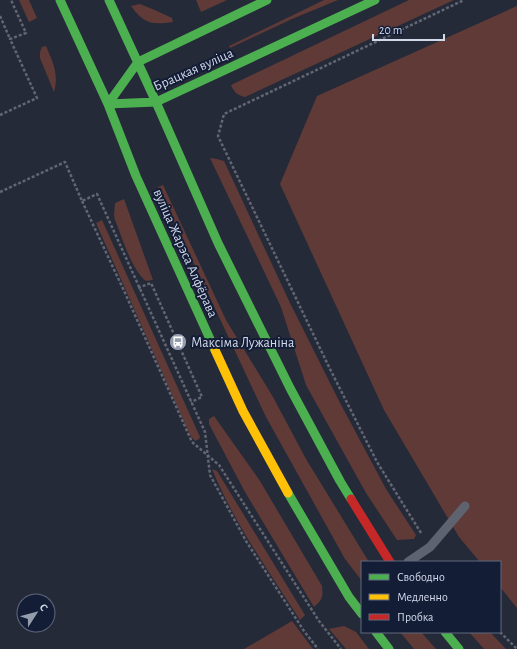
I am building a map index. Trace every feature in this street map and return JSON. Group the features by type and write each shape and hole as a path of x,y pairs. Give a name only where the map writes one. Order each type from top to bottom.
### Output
{"main road":[{"name":"вуліца Жарэса Алфёрава","path":"60,0 108,104 136,176 175,264 243,411 296,509 349,596 361,613"},
{"path":"109,0 218,243 290,388 340,481 389,561"},
{"name":"Брацкая вуліца","path":"108,104 138,62 267,0"},
{"name":"Брацкая вуліца","path":"108,104 156,102 375,0"},
{"path":"377,633 389,649"},
{"path":"446,633 459,649"}],"lane":[{"path":"409,561 430,547 465,506"}],"path":[{"path":"10,39 26,34 11,0"},
{"path":"430,547 377,462 330,369 218,136 224,114 464,0"},
{"path":"0,16 37,98 0,115"},
{"path":"0,192 65,162 192,442 220,465 318,621 341,649"},
{"path":"82,201 97,194 138,288 205,432 210,475 246,541 304,631 318,649"},
{"path":"138,288 151,283 154,289 202,397 191,402"},
{"path":"501,633 517,649"}],"shaded area":[{"path":"19,0 29,0 37,18 29,22"},
{"path":"196,0 227,0 201,12"},
{"path":"324,0 338,0 292,19 230,48 229,46"},
{"path":"409,0 454,0 245,97 238,94 231,85"},
{"path":"140,4 172,18 173,22 153,23 144,20 131,6"},
{"path":"517,6 517,608 501,588 501,561 479,561 459,537 384,410 280,184 317,96"},
{"path":"46,46 56,74 54,92 40,58 42,47"},
{"path":"210,158 224,161 290,303 338,399 386,489 416,535 414,539 397,540 366,493 306,385 281,307"},
{"path":"163,185 226,320 273,397 306,459 368,561 361,561 361,580 345,559 266,417 158,187"},
{"path":"124,199 153,280 146,281 136,270 115,220 115,203"},
{"path":"102,220 200,437 195,441 190,435 96,223"},
{"path":"214,416 260,481 322,586 322,598 314,607 245,492 209,424 209,419"},
{"path":"212,469 217,471 305,615 300,620 241,527 230,508"},
{"path":"292,621 313,649 244,649"},
{"path":"344,626 356,632 369,649 346,649 329,629"},
{"path":"401,633 422,633 436,649 414,649"},
{"path":"470,633 491,633 506,649 484,649"}],"traffic: fast":[{"path":"60,0 108,104 136,176 215,350"},
{"path":"109,0 218,243 290,388 351,499"},
{"path":"108,104 138,62 267,0"},
{"path":"108,104 156,102 375,0"},
{"path":"288,493 349,597 361,613"},
{"path":"377,633 389,649"},
{"path":"446,633 459,649"}],"traffic: slow":[{"path":"215,350 243,411 288,493"}],"traffic: jam":[{"path":"351,499 389,561"}],"place":[{"name":"Максіма Лужаніна","path":"178,342"}]}
